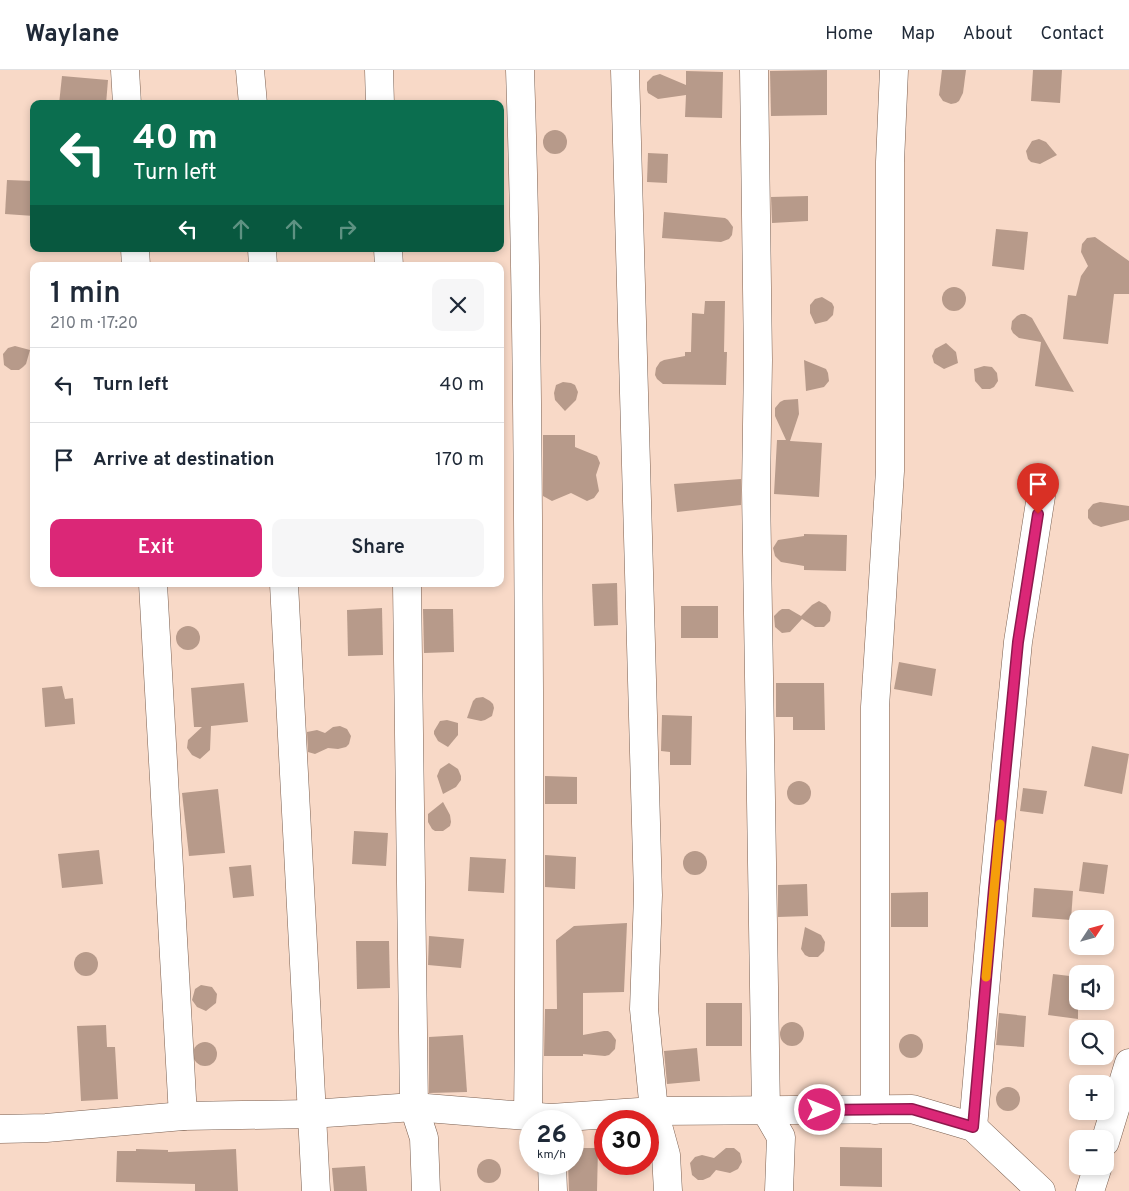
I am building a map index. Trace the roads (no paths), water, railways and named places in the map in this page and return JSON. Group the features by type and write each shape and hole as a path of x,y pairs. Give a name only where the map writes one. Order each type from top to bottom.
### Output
{"street":[{"path":"125,70 127,100"},
{"path":"250,70 253,100"},
{"path":"379,70 380,100"},
{"path":"520,70 525,242 528,490 530,967 542,1110"},
{"path":"626,70 648,895 644,1009 654,1110"},
{"path":"754,70 758,360 756,490 766,1111 781,1137 779,1191"},
{"path":"875,1110 875,707 890,471 890,162 894,70"},
{"path":"973,1127 1018,642 1041,496"},
{"path":"153,587 183,1116"},
{"path":"284,587 316,1191"},
{"path":"407,587 414,1107 424,1138 426,1191"},
{"path":"1109,1130 1129,1063"},
{"path":"0,1129 46,1128 183,1116 311,1114 414,1107 519,1116"},
{"path":"659,1110 912,1109 973,1127 1041,1191"},
{"path":"659,1129 666,1155 668,1191"},
{"path":"552,1175 553,1191"},
{"path":"1090,1191 1095,1175"}]}
